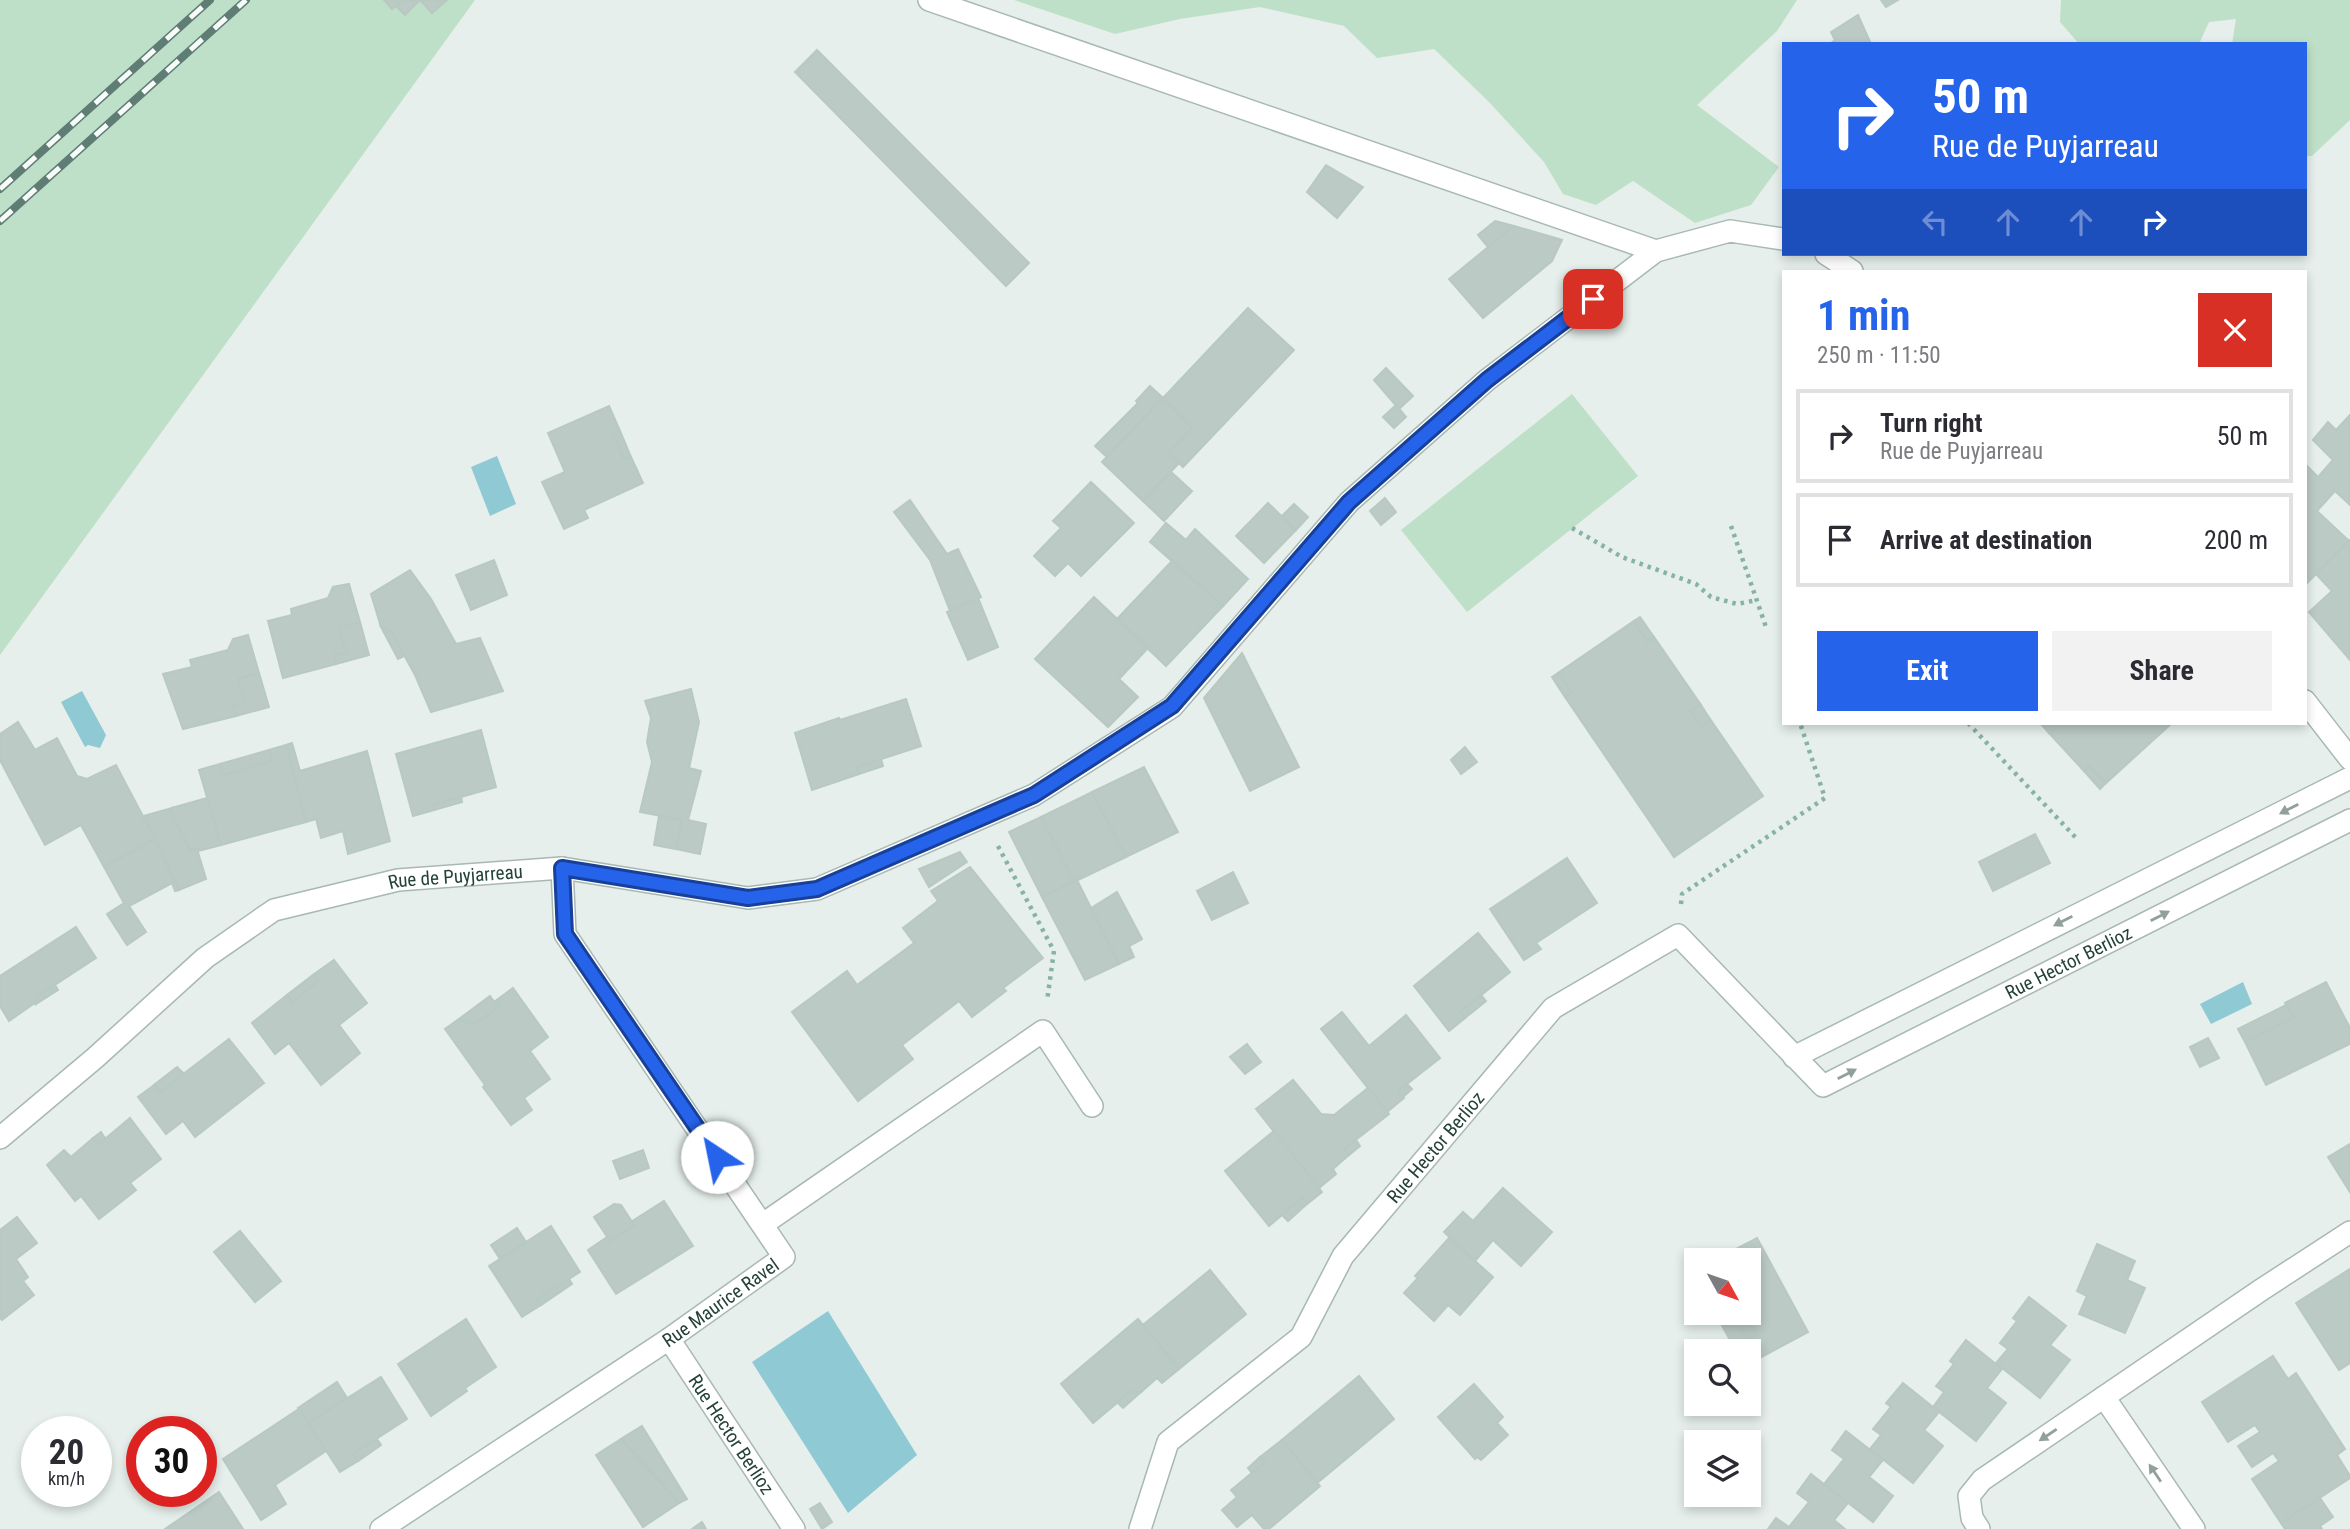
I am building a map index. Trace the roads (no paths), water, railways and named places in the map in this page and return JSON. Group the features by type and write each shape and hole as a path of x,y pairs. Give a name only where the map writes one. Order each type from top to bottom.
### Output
{"street":[{"path":"929,0 1656,251"},
{"name":"Rue de Puyjarreau","path":"0,1138 95,1059 205,958 274,910 398,880 562,868 748,898 817,889 1034,795 1172,706 1349,502 1487,380 1656,251 1730,231 1782,239"},
{"path":"1829,256 1850,270"},
{"path":"2307,704 2350,759"},
{"name":"Rue Hector Berlioz","path":"1794,1057 2350,778"},
{"name":"Rue Hector Berlioz","path":"1140,1529 1168,1442 1301,1337 1343,1256 1553,1008 1678,935 1823,1086 2350,820"},
{"name":"Rue Maurice Ravel","path":"381,1529 669,1339 784,1256 565,934 562,868"},
{"path":"763,1224 1043,1031 1092,1106"},
{"path":"1979,1529 1972,1518 1969,1496 1982,1480 2350,1232"},
{"name":"Rue Hector Berlioz","path":"669,1339 794,1529"},
{"path":"2104,1397 2194,1529"}],"water":[{"path":"497,456 516,504 490,516 471,467"},
{"path":"82,691 106,735 100,748 88,745 85,747 61,702"},
{"path":"2243,982 2252,1004 2211,1024 2200,1004"},
{"path":"828,1311 917,1455 848,1513 752,1362"}],"railway":[{"path":"0,189 210,0"},
{"path":"0,221 246,0"}]}
